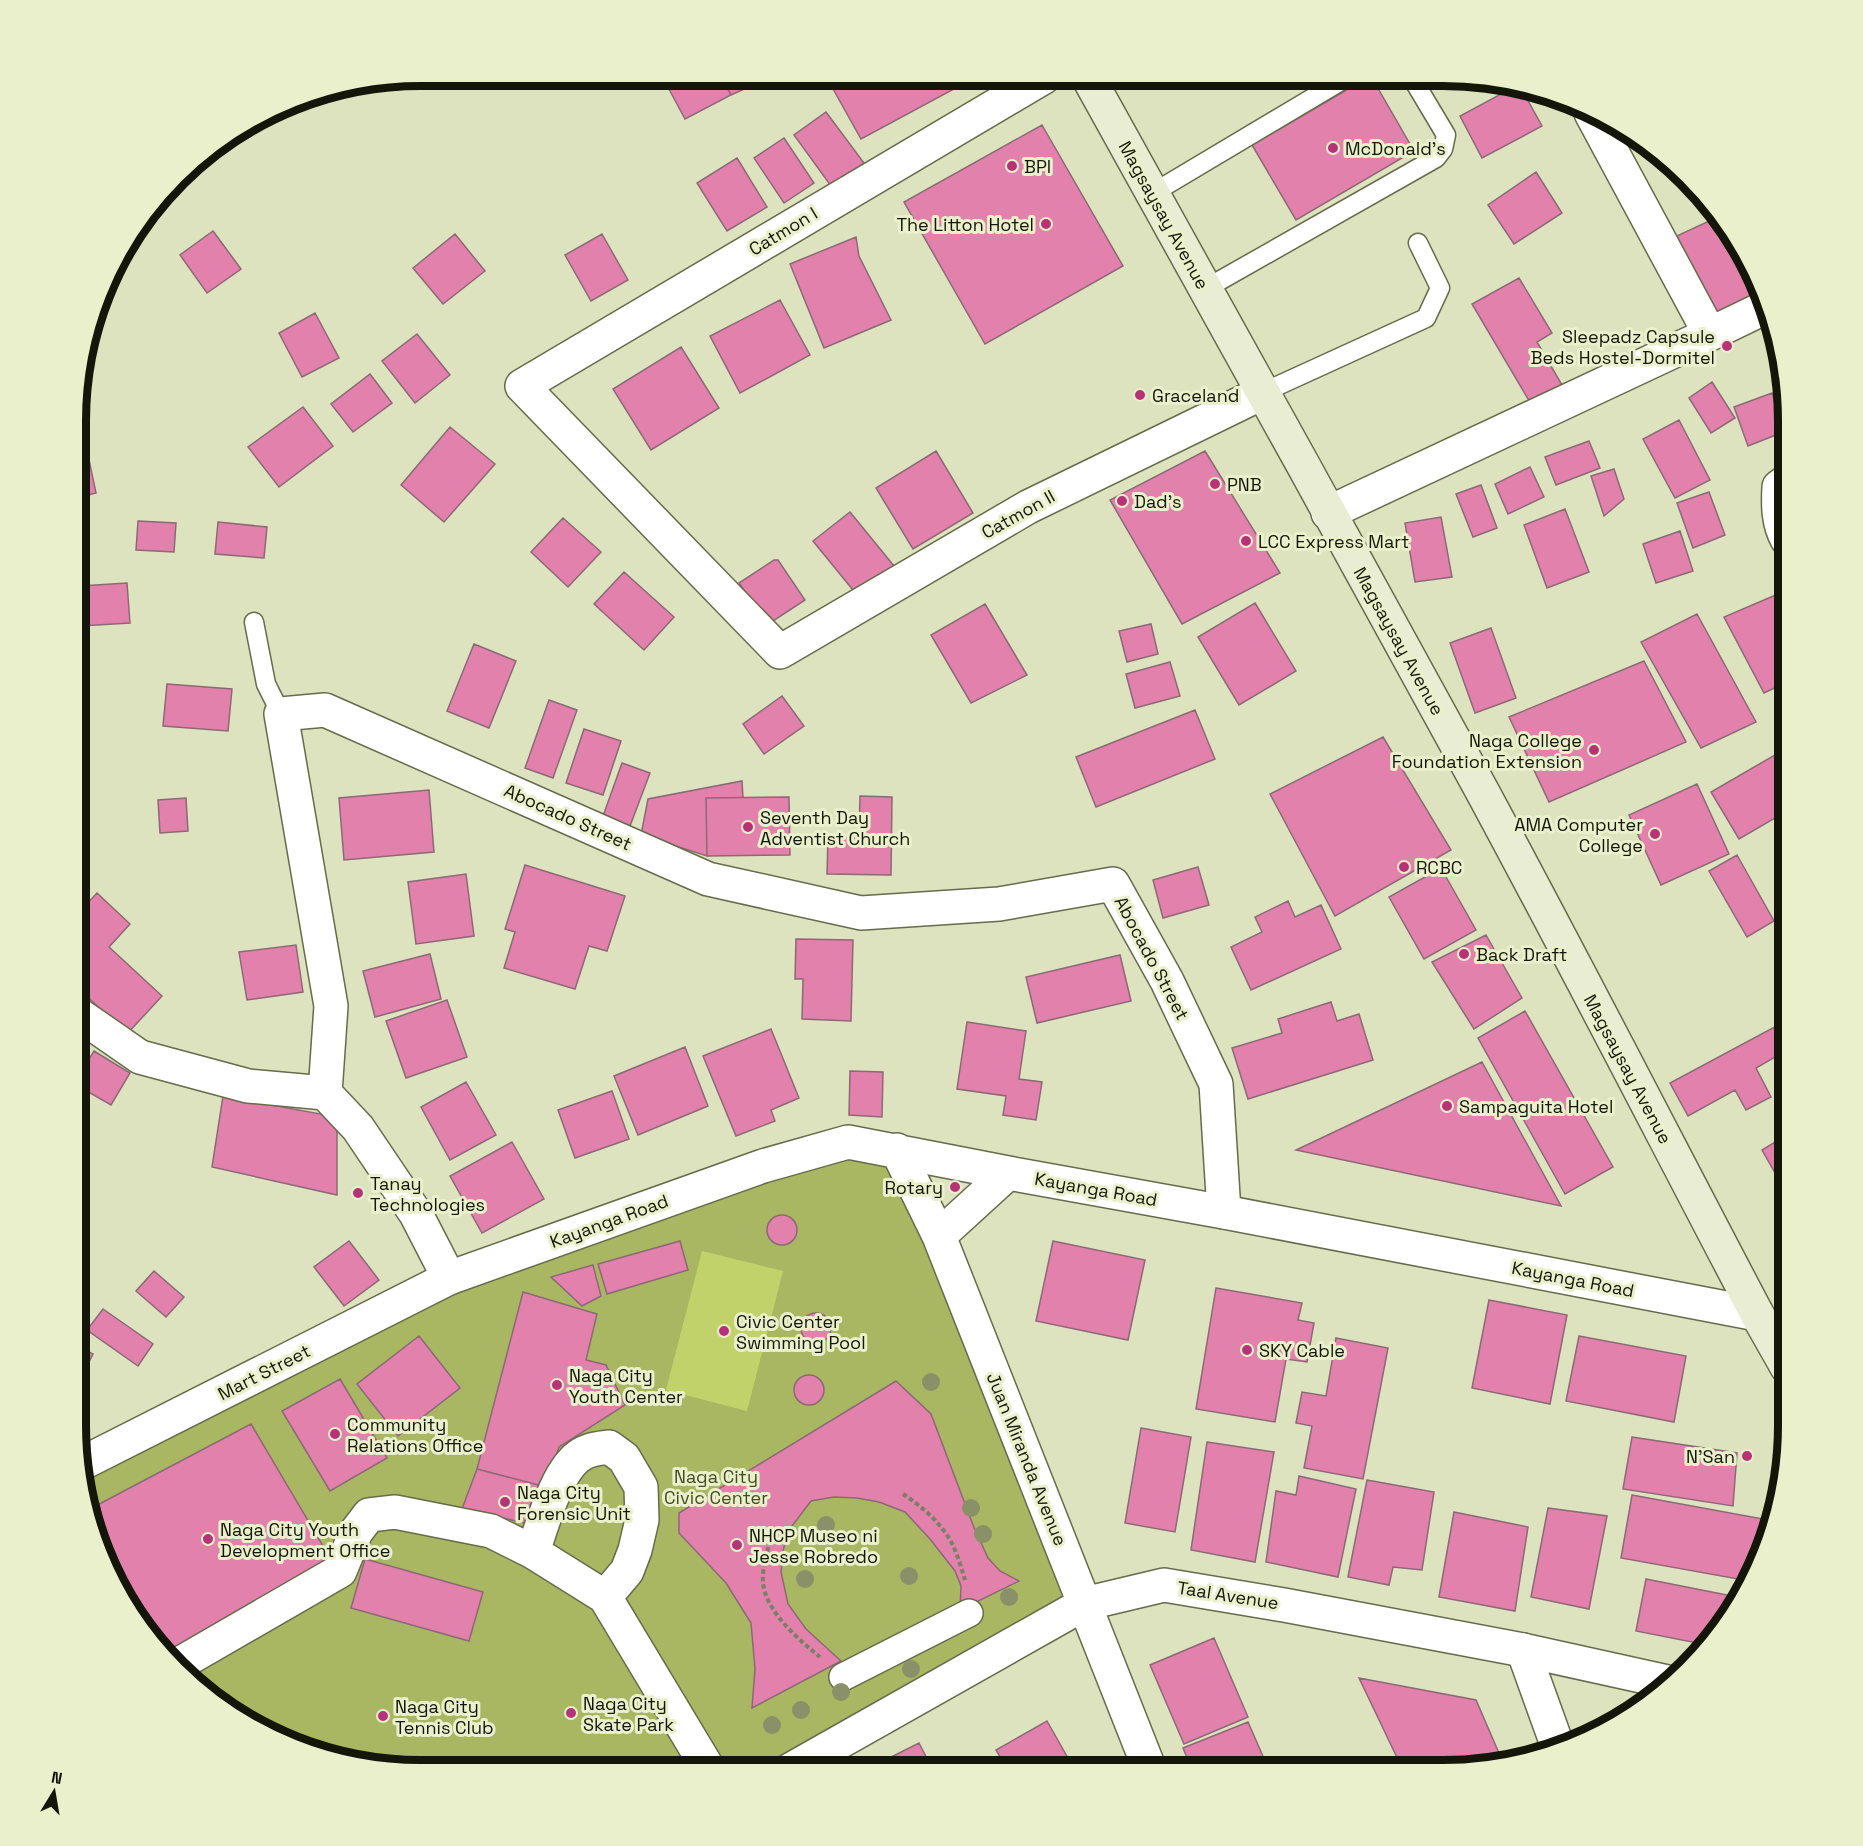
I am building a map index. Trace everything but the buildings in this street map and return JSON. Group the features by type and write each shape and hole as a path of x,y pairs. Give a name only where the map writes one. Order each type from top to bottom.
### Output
{"main road":[{"name":"Magsaysay Avenue","path":"1092,85 1483,792 1778,1351"}],"street":[{"name":"Catmon I","path":"780,652 522,386 1030,85"},
{"path":"1596,123 1710,334"},
{"path":"1328,513 1759,310"},
{"name":"Catmon II","path":"780,652 1028,507 1264,392"},
{"name":"Abocado Street","path":"281,714 325,710 708,879 861,913 999,904 1113,884 1167,981 1216,1084 1224,1212"},
{"path":"281,714 332,1006 325,1093"},
{"path":"85,1019 140,1056 248,1086 325,1093 358,1128 416,1214 449,1278"},
{"name":"Kayanga Road","path":"449,1278 763,1166 848,1142 1757,1314"},
{"name":"Juan Miranda Avenue","path":"897,1150 939,1236 1146,1760"},
{"path":"939,1236 1008,1173"},
{"name":"Mart Street","path":"87,1461 449,1278"},
{"path":"532,1552 558,1485 567,1469 581,1454 609,1447 624,1458 641,1487 642,1520 627,1571 605,1596"},
{"path":"183,1661 340,1571 356,1532 369,1515 395,1512 491,1531 532,1552 605,1596 703,1760"},
{"name":"Taal Avenue","path":"808,1760 1084,1604 1164,1585 1523,1650 1659,1680"},
{"path":"843,1677 969,1613"},
{"path":"1523,1650 1556,1741"}],"lane":[{"path":"1153,194 1334,85"},
{"path":"1205,289 1436,158 1443,149 1446,135 1416,85"},
{"path":"1264,392 1426,318 1440,288 1419,243"},
{"path":"254,622 266,684 281,714"}],"path":[{"path":"903,1494 921,1506 952,1542 969,1591 969,1613"},
{"path":"770,1540 763,1584 778,1617 799,1639 843,1677"}],"green space":[{"name":"Naga City Civic Center","path":"848,1142 897,1150 1084,1604 808,1760 399,1760 334,1749 272,1726 234,1704 200,1677 169,1646 142,1612 120,1574 103,1533 87,1461 449,1278"}],"shaded area":[{"name":"Civic Center Swimming Pool","path":"702,1251 783,1271 747,1411 666,1390"}],"place":[{"name":"McDonald's","path":"1333,148"},
{"name":"BPI","path":"1012,166"},
{"name":"The Litton Hotel","path":"1046,224"},
{"name":"Sleepadz Capsule Beds Hostel-Dormitel","path":"1727,346"},
{"name":"Graceland","path":"1140,395"},
{"name":"PNB","path":"1215,484"},
{"name":"Dad's","path":"1122,501"},
{"name":"LCC Express Mart","path":"1246,541"},
{"name":"Naga College Foundation Extension","path":"1594,750"},
{"name":"Seventh Day Adventist Church","path":"748,827"},
{"name":"AMA Computer College","path":"1655,834"},
{"name":"RCBC","path":"1404,867"},
{"name":"Back Draft","path":"1464,954"},
{"name":"Sampaguita Hotel","path":"1447,1106"},
{"name":"Rotary","path":"955,1187"},
{"name":"Tanay Technologies","path":"358,1193"},
{"name":"Civic Center Swimming Pool","path":"724,1331"},
{"name":"SKY Cable","path":"1247,1350"},
{"name":"Naga City Youth Center","path":"557,1385"},
{"name":"Community Relations Office","path":"335,1434"},
{"name":"N'San","path":"1747,1456"},
{"name":"Naga City Forensic Unit","path":"505,1502"},
{"name":"Naga City Youth Development Office","path":"208,1539"},
{"name":"NHCP Museo ni Jesse Robredo","path":"737,1545"},
{"name":"Naga City Skate Park","path":"571,1713"},
{"name":"Naga City Tennis Club","path":"383,1716"}]}
